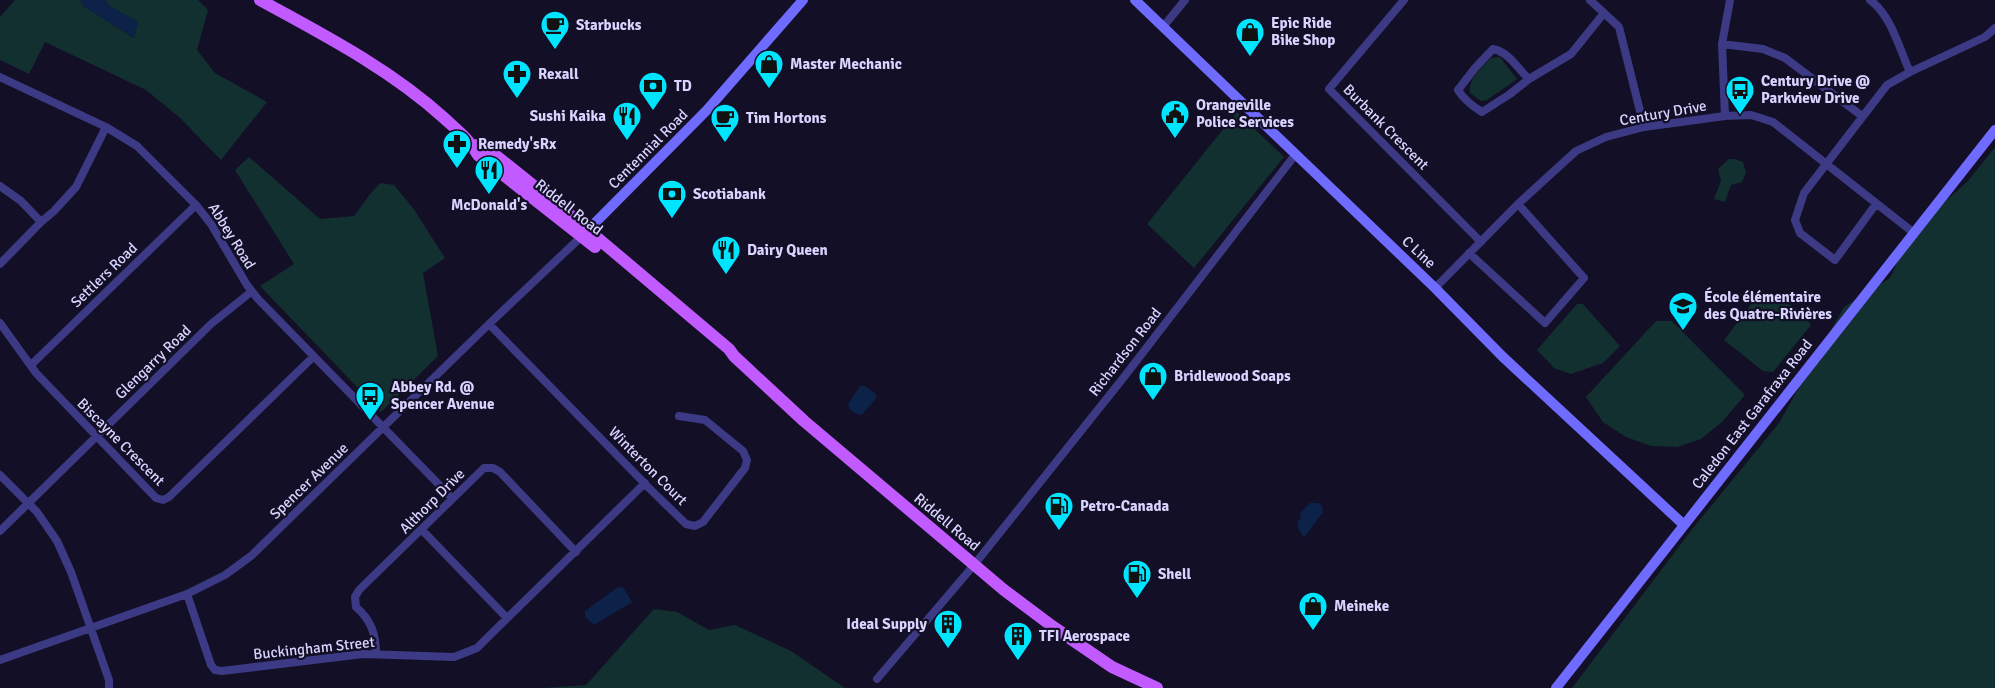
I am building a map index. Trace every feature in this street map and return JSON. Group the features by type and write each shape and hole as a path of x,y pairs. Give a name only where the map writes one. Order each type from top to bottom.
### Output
{"main road":[{"name":"Riddell Road","path":"260,0 375,65 422,98 473,145 484,146 585,233 729,349 804,421 974,565 1052,626 1112,667 1157,688"}],"street":[{"name":"Centennial Road","path":"585,233 701,117 803,0"},
{"name":"C Line","path":"1135,0 1435,288 1503,357 1684,525"},
{"path":"1163,27 1185,0"},
{"name":"Burbank Crescent","path":"1404,0 1329,89 1481,242"},
{"path":"1590,0 1619,27 1644,127"},
{"path":"1725,116 1722,44 1730,0"},
{"path":"1870,0 1877,5 1887,20 1910,72"},
{"path":"1529,79 1510,58 1500,50 1493,49 1458,90 1472,106 1482,112 1529,79 1571,54 1604,13"},
{"path":"1876,204 1834,260 1800,233 1795,220 1804,193 1887,85 1985,37 1995,28"},
{"path":"1722,44 1763,50 1785,58 1862,116"},
{"name":"Abbey Road","path":"0,77 106,127 138,146 196,205 211,224 251,292 452,498"},
{"name":"Century Drive","path":"1435,288 1518,204 1576,151 1606,137 1644,127 1725,116 1751,115 1773,122 1914,233"},
{"path":"0,264 76,187 106,127"},
{"name":"Caledon East Garafraxa Road","path":"1556,688 1995,130"},
{"name":"Richardson Road","path":"877,679 974,565 1124,377 1295,155"},
{"path":"0,186 21,201 41,222"},
{"path":"1469,253 1545,323 1584,278 1518,204"},
{"name":"Settlers Road","path":"31,365 196,205"},
{"name":"Spencer Avenue","path":"0,660 187,594 225,575 251,556 585,233"},
{"name":"Glengarry Road","path":"0,531 211,324 251,292"},
{"name":"Biscayne Crescent","path":"0,323 49,388 156,498 163,500 170,497 313,357"},
{"name":"Winterton Court","path":"489,324 686,524 695,526 703,522 745,468 747,459 743,451 705,420 679,416"},
{"name":"Althorp Drive","path":"376,654 371,624 366,615 356,607 355,597 484,468 493,468 500,472 576,552"},
{"path":"0,475 29,502 57,541 71,572 109,680 109,688"},
{"name":"Buckingham Street","path":"187,594 215,670 376,654 454,657 477,648 645,483"},
{"path":"422,530 507,618"}],"green space":[{"path":"15,0 81,0 82,5 134,38 138,22 107,5 106,0 198,0 208,10 197,50 215,73 267,102 221,160 179,117 146,90 45,42 29,74 0,60 0,17"},
{"path":"1500,57 1517,79 1487,100 1481,101 1470,93 1471,83 1491,58"},
{"path":"1237,112 1284,157 1194,268 1147,224"},
{"path":"1995,147 1995,688 1572,688 1693,528 1779,423 1844,307 1890,278 1911,232 1968,181"},
{"path":"249,157 320,219 354,216 380,183 394,185 413,208 445,258 423,273 438,356 381,412 260,286 294,264 235,170"},
{"path":"1729,159 1743,162 1746,173 1742,182 1731,185 1725,202 1714,199 1721,181 1718,169"},
{"path":"1764,298 1791,306 1802,313 1811,325 1773,372 1763,371 1724,340 1752,303 1756,299"},
{"path":"1577,304 1583,304 1620,346 1603,363 1571,374 1554,368 1537,350"},
{"path":"1656,321 1672,321 1745,395 1722,422 1701,439 1677,447 1651,446 1626,437 1603,422 1586,397"},
{"path":"654,609 677,612 709,630 735,625 791,651 845,688 544,688 586,685"}],"water":[{"path":"81,0 106,0 108,5 138,22 134,38 82,5"},
{"path":"860,386 865,386 876,394 876,399 861,415 852,411 848,404"},
{"path":"1310,503 1318,503 1322,506 1323,512 1304,538 1298,528 1298,521 1301,518 1300,513"},
{"path":"618,587 624,588 632,602 594,625 585,617 585,611"}],"place":[{"name":"Starbucks","path":"555,50"},
{"name":"Epic Ride Bike Shop","path":"1250,58"},
{"name":"Master Mechanic","path":"769,90"},
{"name":"Rexall","path":"517,100"},
{"name":"TD","path":"653,112"},
{"name":"Century Drive @ Parkview Drive","path":"1740,116"},
{"name":"Orangeville Police Services","path":"1175,140"},
{"name":"Sushi Kaika","path":"627,142"},
{"name":"Tim Hortons","path":"725,144"},
{"name":"Remedy'sRx","path":"457,170"},
{"name":"McDonald's","path":"489,196"},
{"name":"Scotiabank","path":"672,220"},
{"name":"Dairy Queen","path":"726,276"},
{"name":"École élémentaire des Quatre-Rivières","path":"1683,332"},
{"name":"Bridlewood Soaps","path":"1153,402"},
{"name":"Abbey Rd. @ Spencer Avenue","path":"370,422"},
{"name":"Petro-Canada","path":"1059,532"},
{"name":"Shell","path":"1137,600"},
{"name":"Meineke","path":"1313,632"},
{"name":"Ideal Supply","path":"948,650"},
{"name":"TFI Aerospace","path":"1018,662"}]}
